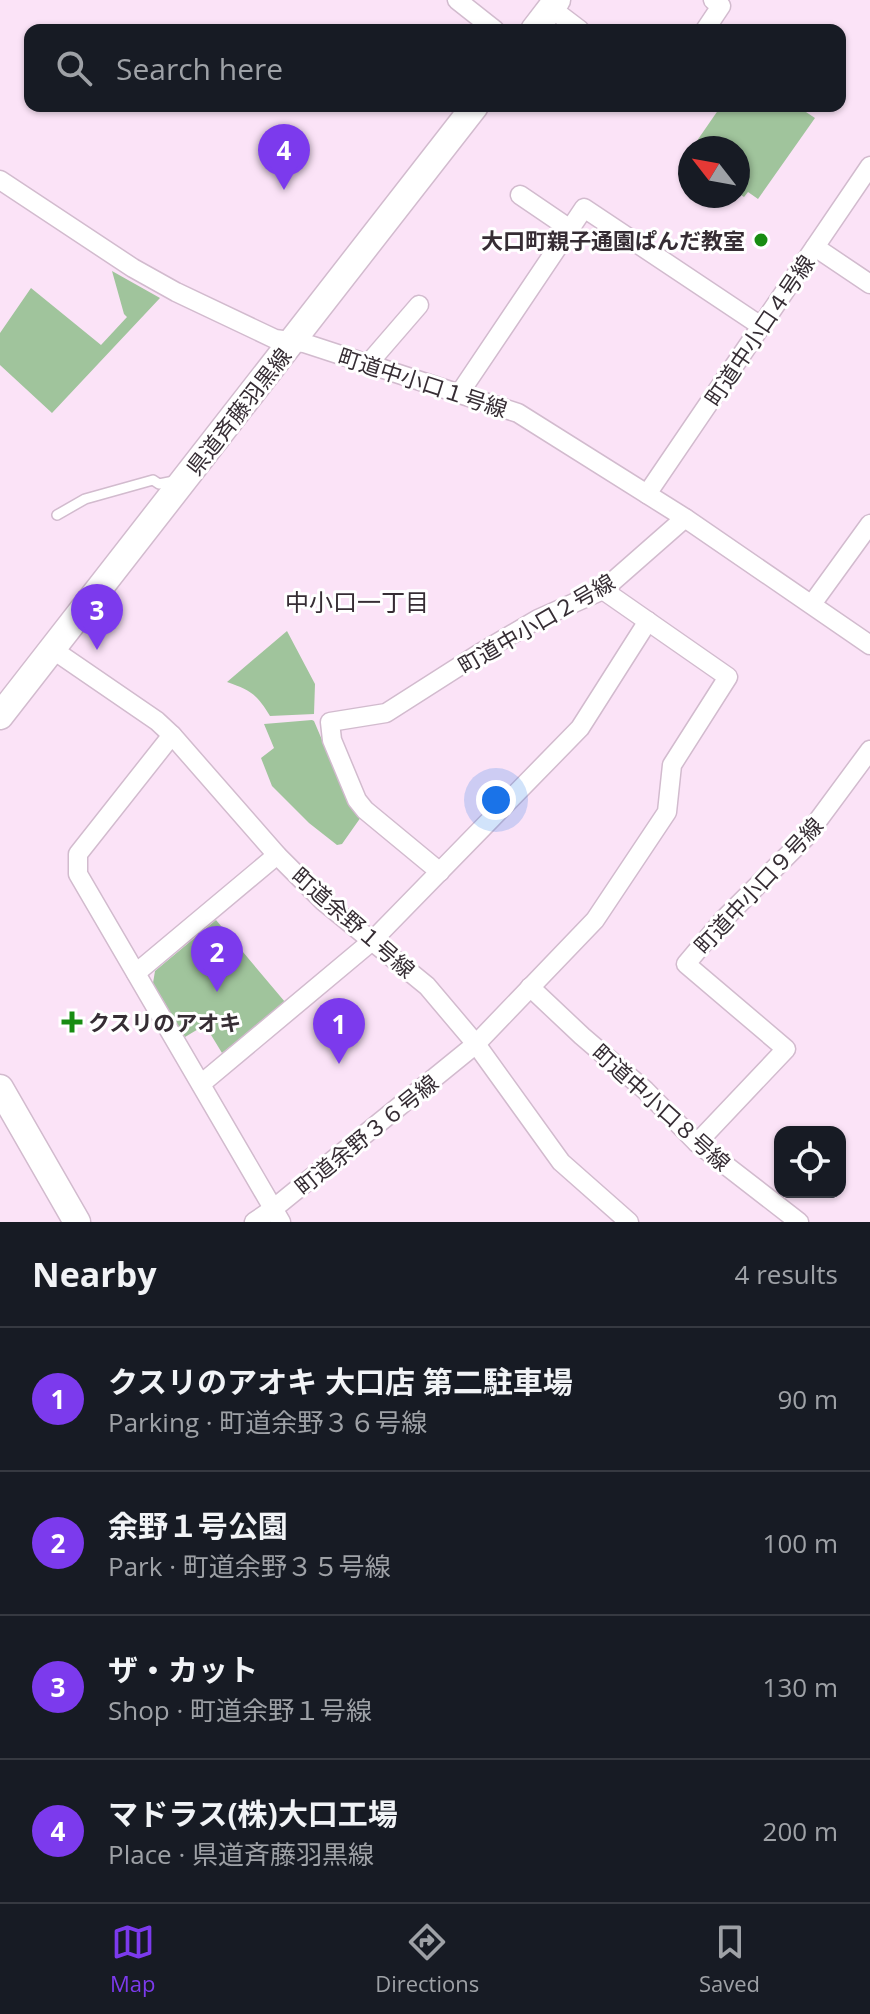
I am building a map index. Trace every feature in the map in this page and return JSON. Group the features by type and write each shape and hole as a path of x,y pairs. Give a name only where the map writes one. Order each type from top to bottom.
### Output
{"main road":[{"path":"539,24 554,4"},
{"name":"県道斉藤羽黒線","path":"0,716 470,112"},
{"path":"0,1088 77,1222"}],"street":[{"path":"457,0 487,24"},
{"path":"709,24 721,6 713,0"},
{"path":"554,4 574,24"},
{"name":"町道中小口４号線","path":"647,494 870,166"},
{"name":"町道中小口１号線","path":"0,180 105,251 164,286 275,339 304,343 518,413 685,518 870,645"},
{"path":"520,195 570,229"},
{"path":"459,394 584,208 761,326"},
{"path":"815,247 870,284"},
{"path":"368,364 419,305"},
{"name":"町道中小口２号線","path":"440,872 357,800 332,740 330,722 386,713 538,619 603,590 685,518"},
{"path":"812,604 870,524"},
{"path":"201,1084 372,941 580,728 648,621 603,590"},
{"name":"町道余野３６号線","path":"254,1222 277,1216 476,1044 595,920 667,812 672,765 728,677 648,621"},
{"name":"町道余野１号線","path":"52,649 157,721 277,855 323,901 427,986 476,1044 561,1162 629,1222"},
{"path":"172,735 78,854 78,874 277,1216"},
{"name":"町道中小口９号線","path":"697,1143 786,1049 686,964 723,920 805,838 870,750"},
{"path":"136,973 277,855"},
{"name":"町道中小口８号線","path":"530,987 645,1090 697,1143 799,1222"}],"lane":[{"path":"57,515 85,499 153,480 159,484 185,478"}],"green space":[{"path":"717,112 806,112 815,118 758,199 750,193 750,136 700,136"},
{"path":"112,271 160,298 52,413 0,365 0,333 31,288 101,345 127,317"},
{"path":"287,631 315,684 314,714 270,716 252,694 227,682"},
{"path":"312,720 350,806 361,817 342,844 337,845 309,823 272,786 261,758 274,748 264,724"},
{"path":"216,920 285,1002 222,1053 205,1025 185,1037 153,983 155,971"}],"place":[{"name":"マドラス(株)大口工場","path":"284,190"},
{"name":"大口町親子通園ぱんだ教室","path":"761,240"},
{"name":"ザ・カット","path":"97,650"},
{"name":"余野１号公園","path":"217,992"},
{"name":"クスリのアオキ","path":"72,1022"},
{"name":"クスリのアオキ 大口店 第二駐車場","path":"339,1064"}],"district":[{"name":"中小口一丁目","path":"357,601"}]}
